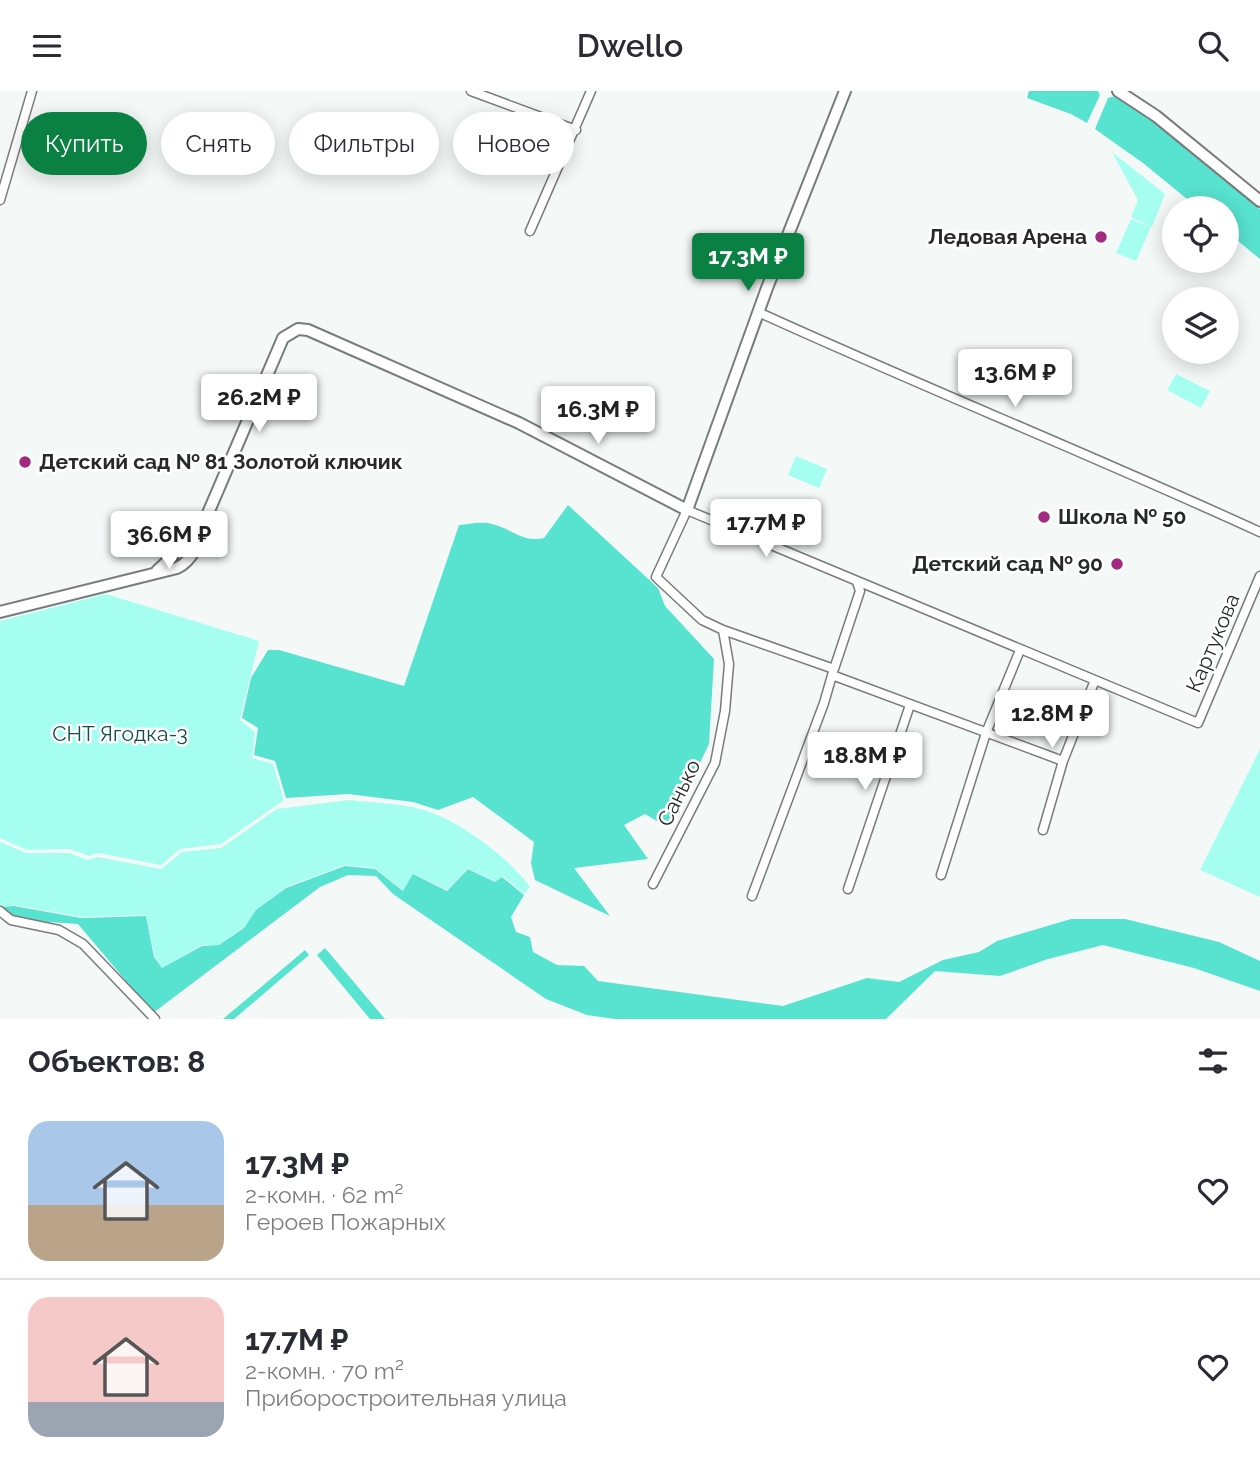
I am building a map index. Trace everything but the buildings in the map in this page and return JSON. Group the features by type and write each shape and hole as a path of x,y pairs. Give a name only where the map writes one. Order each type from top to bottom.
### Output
{"main road":[{"path":"0,612 177,568 188,560 200,540 206,518 283,338 298,329 308,330 507,417 687,510 758,312 845,91"},
{"path":"1118,91 1156,116 1260,201"},
{"path":"155,573 171,558 187,531 206,518"}],"street":[{"path":"0,200 32,91"},
{"path":"471,91 576,130"},
{"path":"530,231 591,91"},
{"path":"758,312 878,367 1260,532"},
{"path":"1043,830 1063,761 1095,680 687,510 656,577 702,620 910,705 1063,761"},
{"path":"187,531 195,531 200,540"},
{"path":"175,551 179,560 188,560"},
{"name":"Картукова","path":"1095,680 1198,723 1260,576"},
{"path":"752,896 833,672 860,591 857,582"},
{"name":"Санько","path":"653,884 715,763 725,711 729,664 723,630"},
{"path":"941,875 986,733 1020,650"},
{"path":"848,889 910,705"},
{"path":"0,911 11,921 59,930 83,944 155,1019"}],"green space":[{"path":"1029,91 1098,91 1100,95 1087,123 1071,114 1027,98"},
{"path":"1115,96 1143,112 1260,209 1260,259 1239,242 1239,196 1183,196 1095,129 1108,98"},
{"path":"1112,152 1165,194 1152,227 1131,217 1138,200"},
{"path":"1131,219 1151,227 1136,261 1116,253"},
{"path":"1176,374 1210,391 1201,408 1167,390"},
{"path":"796,456 827,469 819,488 788,475"},
{"path":"568,505 658,588 665,606 714,659 709,744 686,792 665,826 645,814 624,825 648,859 574,868 610,916 535,880 531,863 534,842 473,797 438,810 413,802 348,794 286,798 275,761 254,755 258,728 242,718 251,678 268,650 279,650 404,686 459,525 488,523 529,539 544,538"},
{"name":"СНТ Ягодка-3","path":"106,594 259,641 240,720 255,732 252,758 273,764 284,800 221,844 180,849 161,865 98,853 89,856 70,849 27,850 0,838 0,621"},
{"path":"1260,749 1260,897 1200,870"},
{"path":"350,800 412,807 449,821 481,840 509,863 530,887 524,894 503,876 496,882 468,868 447,890 414,874 404,891 375,868 345,865 286,887 256,910 244,927 219,945 202,945 162,968 155,957 146,915 82,917 14,905 0,907 0,842 26,853 69,853 88,860 98,857 161,869 182,852 221,848 277,809"},
{"path":"345,866 375,869 403,891 413,874 447,891 468,869 495,882 502,877 524,895 511,917 516,932 530,937 533,952 557,965 584,966 598,981 783,1006 867,978 899,982 943,960 979,952 997,941 1071,919 1125,919 1219,942 1260,961 1260,991 1194,968 1103,945 1048,959 1000,976 935,971 886,1019 615,1019 587,1015 546,999 393,894 376,876 348,875 320,887 153,1013 78,924 19,920 0,914 0,907 14,906 81,918 146,916 154,957 162,968 202,946 219,945 244,928 256,910 286,888"},
{"path":"325,948 385,1019 370,1019 317,955"},
{"path":"305,950 309,955 234,1019 223,1019"}],"place":[{"name":"Ледовая Арена","path":"1101,237"},
{"name":"Детский сад № 81 Золотой ключик","path":"25,462"},
{"name":"Школа № 50","path":"1044,517"},
{"name":"Детский сад № 90","path":"1117,564"}]}
